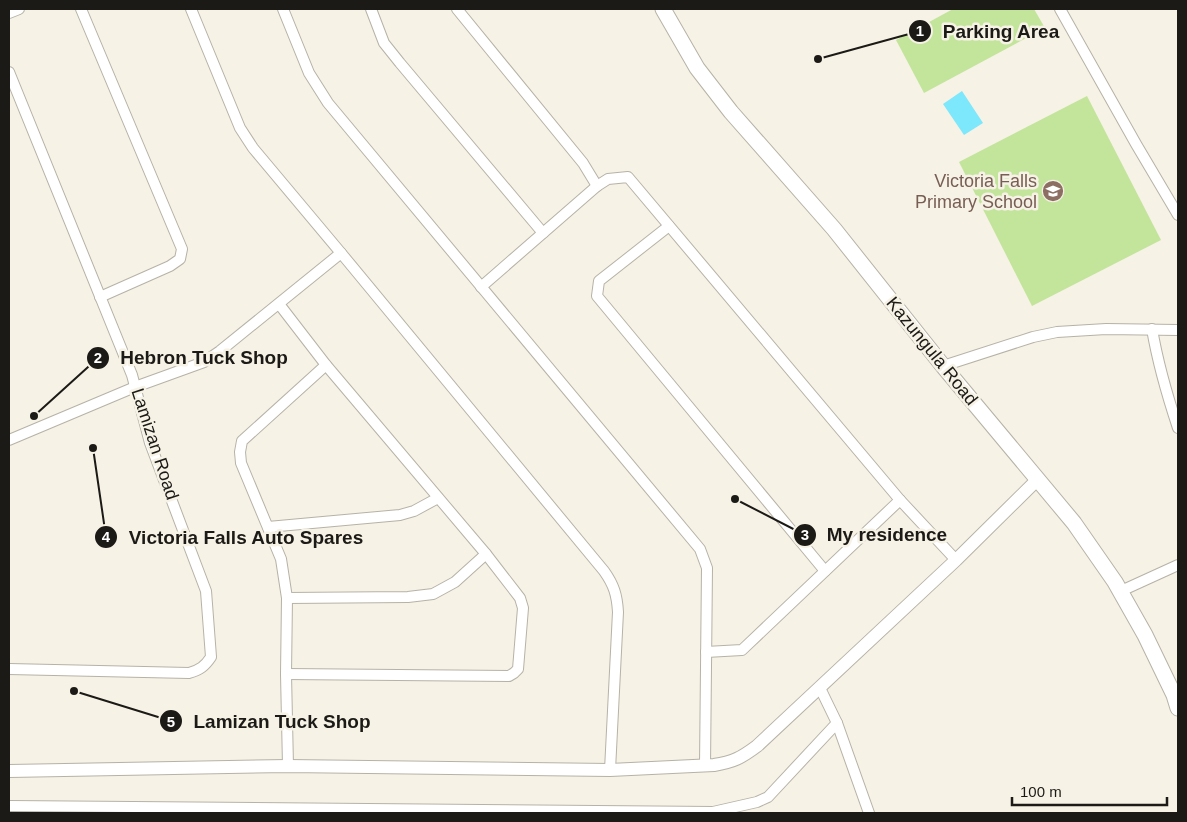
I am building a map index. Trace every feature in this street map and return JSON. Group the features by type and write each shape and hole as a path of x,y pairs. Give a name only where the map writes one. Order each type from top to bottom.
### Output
{"main road":[{"name":"Kazungula Road","path":"664,9 697,68 731,112 834,229 943,366 1074,523 1121,591 1145,635 1174,695 1178,708"}],"street":[{"path":"9,13 19,9"},
{"path":"81,9 182,249 180,259 170,266 100,297"},
{"path":"191,9 240,128 253,148 604,571 615,589 618,612 610,770"},
{"path":"283,9 309,73 328,103 700,549 707,568 705,766"},
{"path":"371,9 384,43 543,233"},
{"path":"457,9 583,163 597,186"},
{"path":"1060,9 1178,215"},
{"name":"Lamizan Road","path":"9,72 132,375 150,443 206,591 211,657 206,665 199,670 189,673 9,669"},
{"path":"481,287 597,186 608,179 628,177 900,500 956,560"},
{"path":"670,226 599,281 597,296 825,571"},
{"path":"9,440 135,387 204,362 341,253"},
{"path":"279,304 326,365 486,554 520,598 523,608 518,669 509,676 286,674"},
{"path":"943,366 1032,337 1057,332 1106,329 1178,330"},
{"path":"1152,329 1157,359 1178,428"},
{"path":"288,766 287,598 281,559 241,463 240,452 242,441 326,365"},
{"path":"9,771 288,766 610,770 705,766 730,763 744,756 756,746 820,688 956,560 1037,480"},
{"path":"268,527 400,515 414,511 438,498"},
{"path":"706,652 742,650 900,500"},
{"path":"287,598 408,597 433,594 455,582 486,554"},
{"path":"1121,591 1178,565"},
{"path":"820,688 838,723 869,813"},
{"path":"9,806 713,812 757,802 768,797 838,723"}],"green space":[{"path":"953,9 1034,9 1045,28 924,93 896,40"},
{"path":"1087,96 1161,240 1032,306 959,162"}],"water":[{"path":"962,91 983,123 964,135 943,104"}],"place":[{"name":"Parking Area","path":"818,59"},
{"name":"Victoria Falls Primary School","path":"1053,191"},
{"name":"Hebron Tuck Shop","path":"34,416"},
{"name":"Victoria Falls Auto Spares","path":"93,448"},
{"name":"My residence","path":"735,499"},
{"name":"Lamizan Tuck Shop","path":"74,691"}]}
